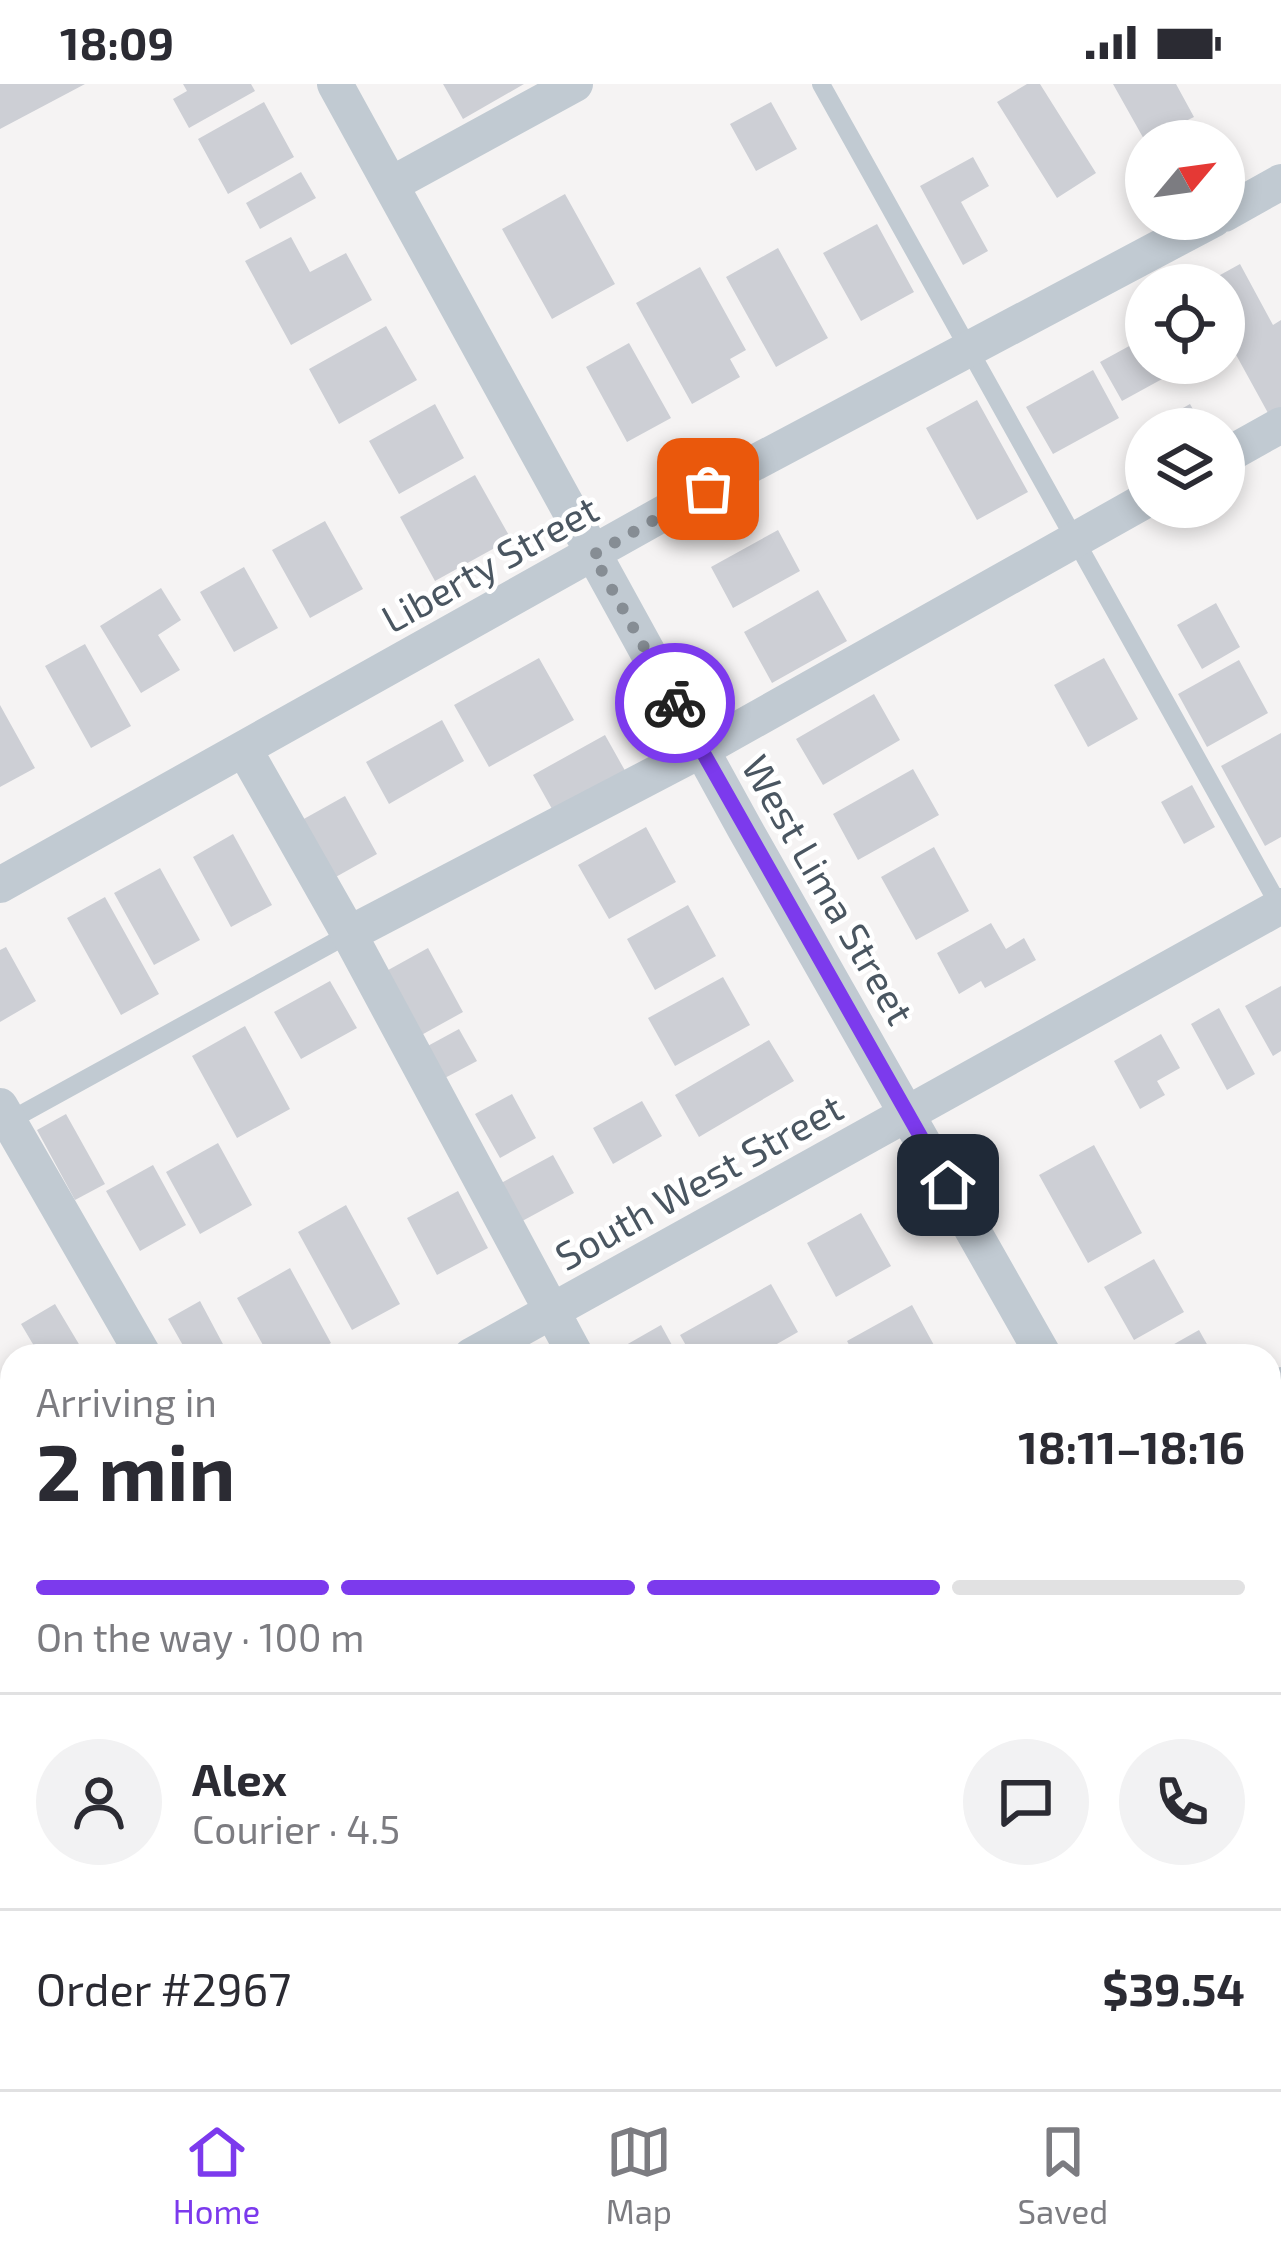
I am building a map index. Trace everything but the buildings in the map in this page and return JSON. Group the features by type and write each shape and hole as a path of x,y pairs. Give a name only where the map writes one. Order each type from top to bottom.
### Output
{"street":[{"name":"West Lima Street","path":"335,84 701,750 1036,1344"},
{"path":"392,184 574,84"},
{"path":"1245,202 1281,182"},
{"name":"Liberty Street","path":"0,885 739,471 1174,240"},
{"path":"1245,445 1281,425"},
{"path":"349,934 701,750 1125,512"},
{"path":"244,749 570,1344"},
{"name":"South West Street","path":"493,1344 1281,907"},
{"path":"6,1125 137,1344"}],"lane":[{"path":"821,84 1281,907"},
{"path":"6,1125 349,934"}],"way so far":[{"path":"675,703 593,555 708,489"}],"route":[{"path":"675,703 948,1185"}]}
